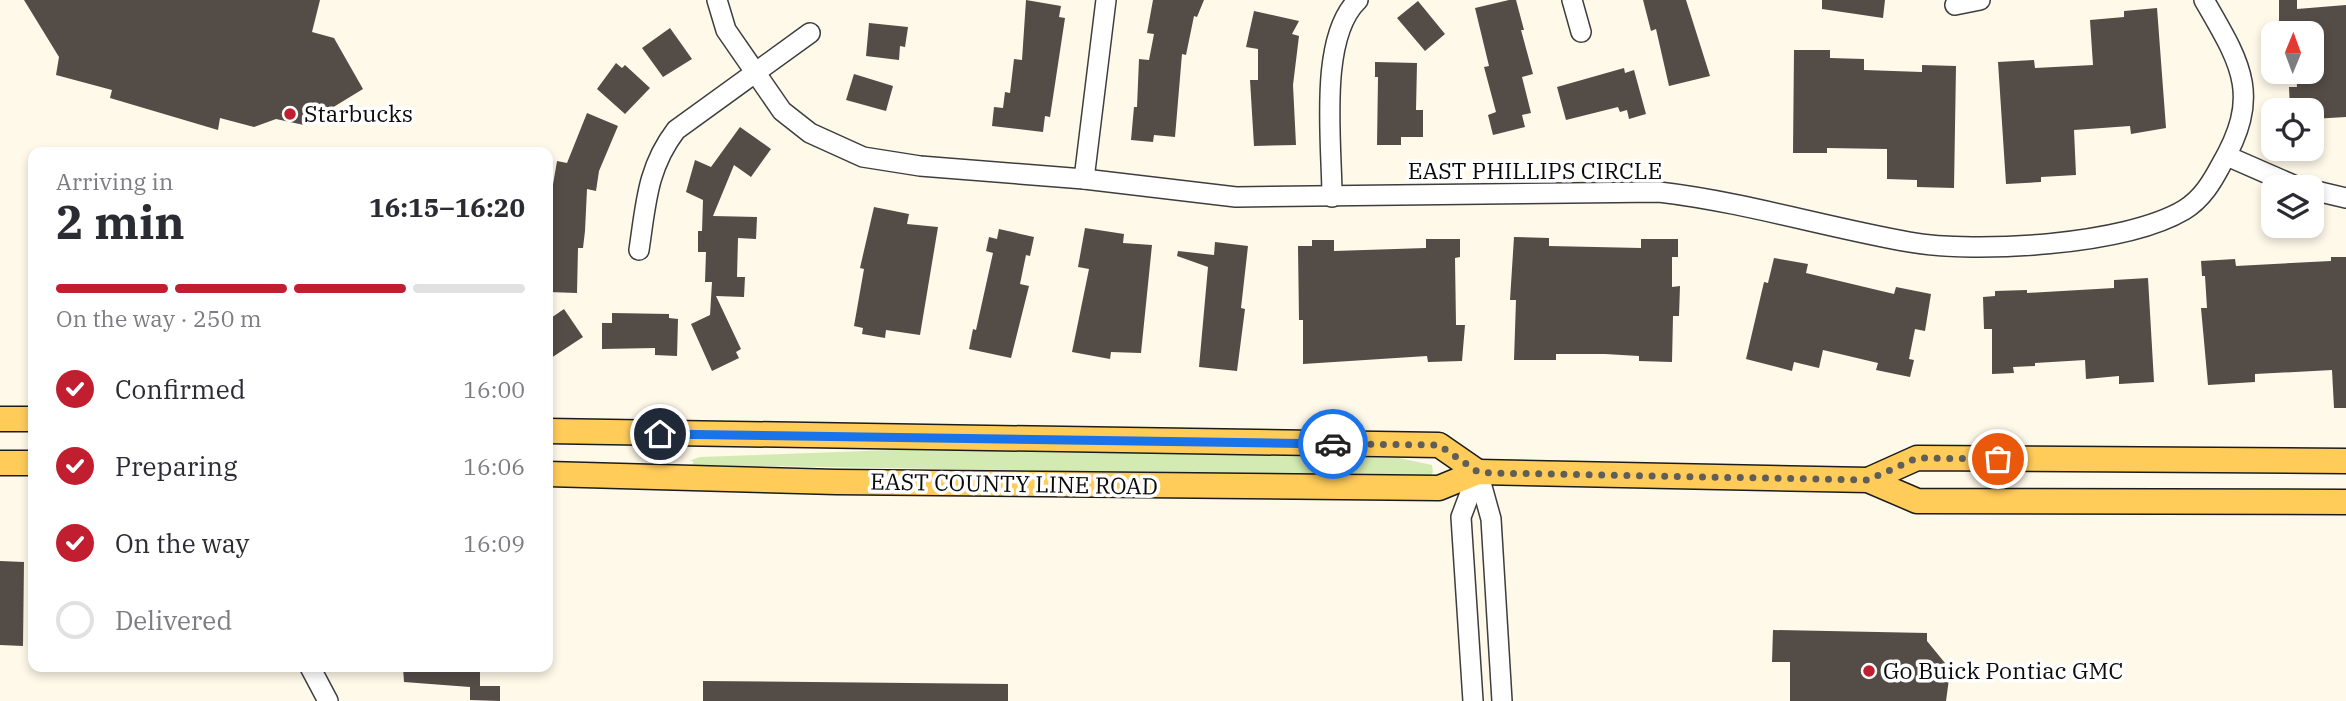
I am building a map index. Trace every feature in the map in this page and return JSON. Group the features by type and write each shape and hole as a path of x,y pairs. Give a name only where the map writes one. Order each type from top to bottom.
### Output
{"main road":[{"path":"0,419 28,419"},
{"name":"EAST COUNTY LINE ROAD","path":"553,431 1439,445 1478,472"},
{"name":"EAST COUNTY LINE ROAD","path":"1868,480 1917,458 2346,461"},
{"path":"0,463 28,464"},
{"name":"EAST COUNTY LINE ROAD","path":"553,474 836,482 1439,488 1478,472 1868,480 1917,501 2346,502"}],"street":[{"name":"EAST PHILLIPS CIRCLE","path":"717,0 726,30 782,111 801,126 863,157 920,166 1084,179 1236,197 1659,192 1719,200 1910,243 1957,247 2072,242 2134,231 2185,209 2207,190 2240,129 2245,89 2236,54 2204,0"},
{"path":"1084,179 1106,0"},
{"path":"1332,197 1331,55 1348,10 1358,0"},
{"path":"1572,0 1581,32"},
{"path":"1955,5 1980,0"},
{"path":"639,250 649,182 659,151 676,130 810,33"},
{"path":"2227,156 2271,175"},
{"path":"2324,193 2346,198"},
{"path":"1473,701 1461,517 1478,472"},
{"path":"1478,472 1492,519 1502,701"},
{"path":"313,672 328,701"}],"green space":[{"path":"920,449 1399,458 1432,465 1433,472 1430,477 693,465 693,461 689,461 700,457"}],"building":[{"path":"24,0 320,0 312,32 334,38 363,89 304,125 276,119 254,127 220,118 218,130 110,98 112,90 56,75 59,57"},
{"path":"1026,0 1061,6 1059,17 1065,18 1050,117 1045,116 1043,132 992,126 994,107 1003,108 1005,92 1010,93 1014,59 1022,60"},
{"path":"1153,0 1204,0 1197,17 1194,16 1186,55 1182,54 1175,137 1154,135 1153,142 1131,140 1134,107 1137,107 1139,59 1149,60 1154,34 1147,33"},
{"path":"1516,0 1533,74 1522,77 1531,113 1522,115 1525,127 1493,135 1488,115 1496,112 1484,67 1489,66 1475,8"},
{"path":"1643,0 1686,0 1710,76 1669,86 1656,29 1651,31"},
{"path":"1822,0 1885,0 1883,18 1822,9"},
{"path":"2279,0 2297,0 2297,9 2346,5 2346,117 2324,118 2324,98 2289,98 2289,87 2297,87 2297,84 2324,84 2324,21 2279,21"},
{"path":"1418,1 1445,34 1425,51 1397,18"},
{"path":"2157,8 2166,128 2131,134 2130,126 2074,130 2076,175 2041,177 2041,182 2006,184 1998,62 2034,60 2035,68 2093,65 2090,20 2124,17 2124,11"},
{"path":"1254,11 1299,21 1292,34 1299,36 1293,85 1296,145 1254,146 1250,80 1258,80 1258,49 1246,47"},
{"path":"869,23 908,27 905,47 900,46 899,60 866,56"},
{"path":"670,28 692,59 663,77 642,48"},
{"path":"1794,50 1830,50 1830,58 1864,59 1864,70 1922,72 1922,65 1956,66 1954,188 1917,187 1917,180 1887,179 1887,149 1827,148 1827,153 1793,153"},
{"path":"1375,62 1417,63 1416,110 1423,110 1423,137 1401,137 1401,145 1377,145 1378,77 1375,77"},
{"path":"616,63 622,68 625,65 650,88 625,114 597,89"},
{"path":"1624,68 1625,73 1634,70 1646,114 1629,119 1627,110 1620,112 1618,107 1566,120 1557,87"},
{"path":"854,74 893,86 886,111 846,100"},
{"path":"587,113 618,126 599,171 596,191 587,189 583,248 578,248 577,293 553,292 553,185 557,161 567,163"},
{"path":"740,127 771,149 751,177 734,165 713,216 757,217 756,239 738,238 737,277 745,277 744,297 716,296 741,349 736,352 739,358 712,371 691,324 710,315 712,282 705,282 706,252 698,252 703,200 686,192 695,160 711,167"},
{"path":"874,207 909,214 907,224 938,227 920,335 886,330 885,338 862,334 863,328 854,326 864,269 860,268"},
{"path":"1085,228 1124,234 1123,243 1152,245 1141,353 1111,352 1110,359 1072,352 1089,269 1078,267"},
{"path":"999,229 1034,237 1030,256 1026,255 1020,284 1029,286 1011,358 969,349 973,329 976,330 993,253 986,251 989,237 997,239"},
{"path":"1514,237 1549,238 1549,246 1641,248 1641,239 1678,239 1678,257 1672,257 1672,287 1680,286 1679,316 1673,316 1672,362 1639,361 1639,356 1605,354 1556,354 1556,360 1514,360 1516,300 1510,300"},
{"path":"1426,239 1460,239 1460,257 1455,258 1456,325 1465,325 1462,361 1428,362 1427,356 1303,364 1303,320 1299,320 1298,246 1312,246 1312,240 1334,240 1334,251 1426,248"},
{"path":"1215,242 1248,246 1241,308 1245,309 1237,371 1199,367 1208,267 1177,256 1178,251 1214,255"},
{"path":"2331,257 2346,257 2346,408 2334,408 2332,370 2255,374 2255,382 2208,385 2201,308 2207,308 2201,261 2235,259 2236,266 2331,261"},
{"path":"1774,258 1808,264 1806,273 1894,294 1896,287 1931,294 1925,331 1915,329 1909,359 1914,360 1910,377 1876,370 1878,363 1823,350 1819,368 1794,362 1792,371 1746,359 1764,282 1768,283"},
{"path":"2148,278 2154,382 2119,384 2119,376 2086,379 2085,360 2035,363 2035,366 2013,367 2014,373 1992,374 1992,329 1984,329 1983,297 1995,296 1995,291 2027,290 2027,293 2114,288 2114,280"},
{"path":"564,309 583,337 553,357 553,317"},
{"path":"612,313 669,314 669,318 678,319 677,356 655,355 655,348 602,349 602,323 612,323"},
{"path":"0,561 24,562 23,646 0,645"},
{"name":"Go Buick Pontiac GMC","path":"1773,630 1927,633 1927,641 1945,663 1949,679 1946,701 1790,701 1790,662 1772,662"},
{"path":"403,672 480,672 480,686 500,686 500,701 470,700 470,687 404,682"},
{"path":"703,681 1008,684 1008,701 703,701"}],"way so far":[{"path":"1333,444 1439,445 1478,472 1493,473 1868,480 1917,458 1998,459"}],"place":[{"name":"Starbucks","path":"290,114"},
{"name":"Go Buick Pontiac GMC","path":"1869,671"}],"route":[{"path":"660,434 1333,444"}]}
